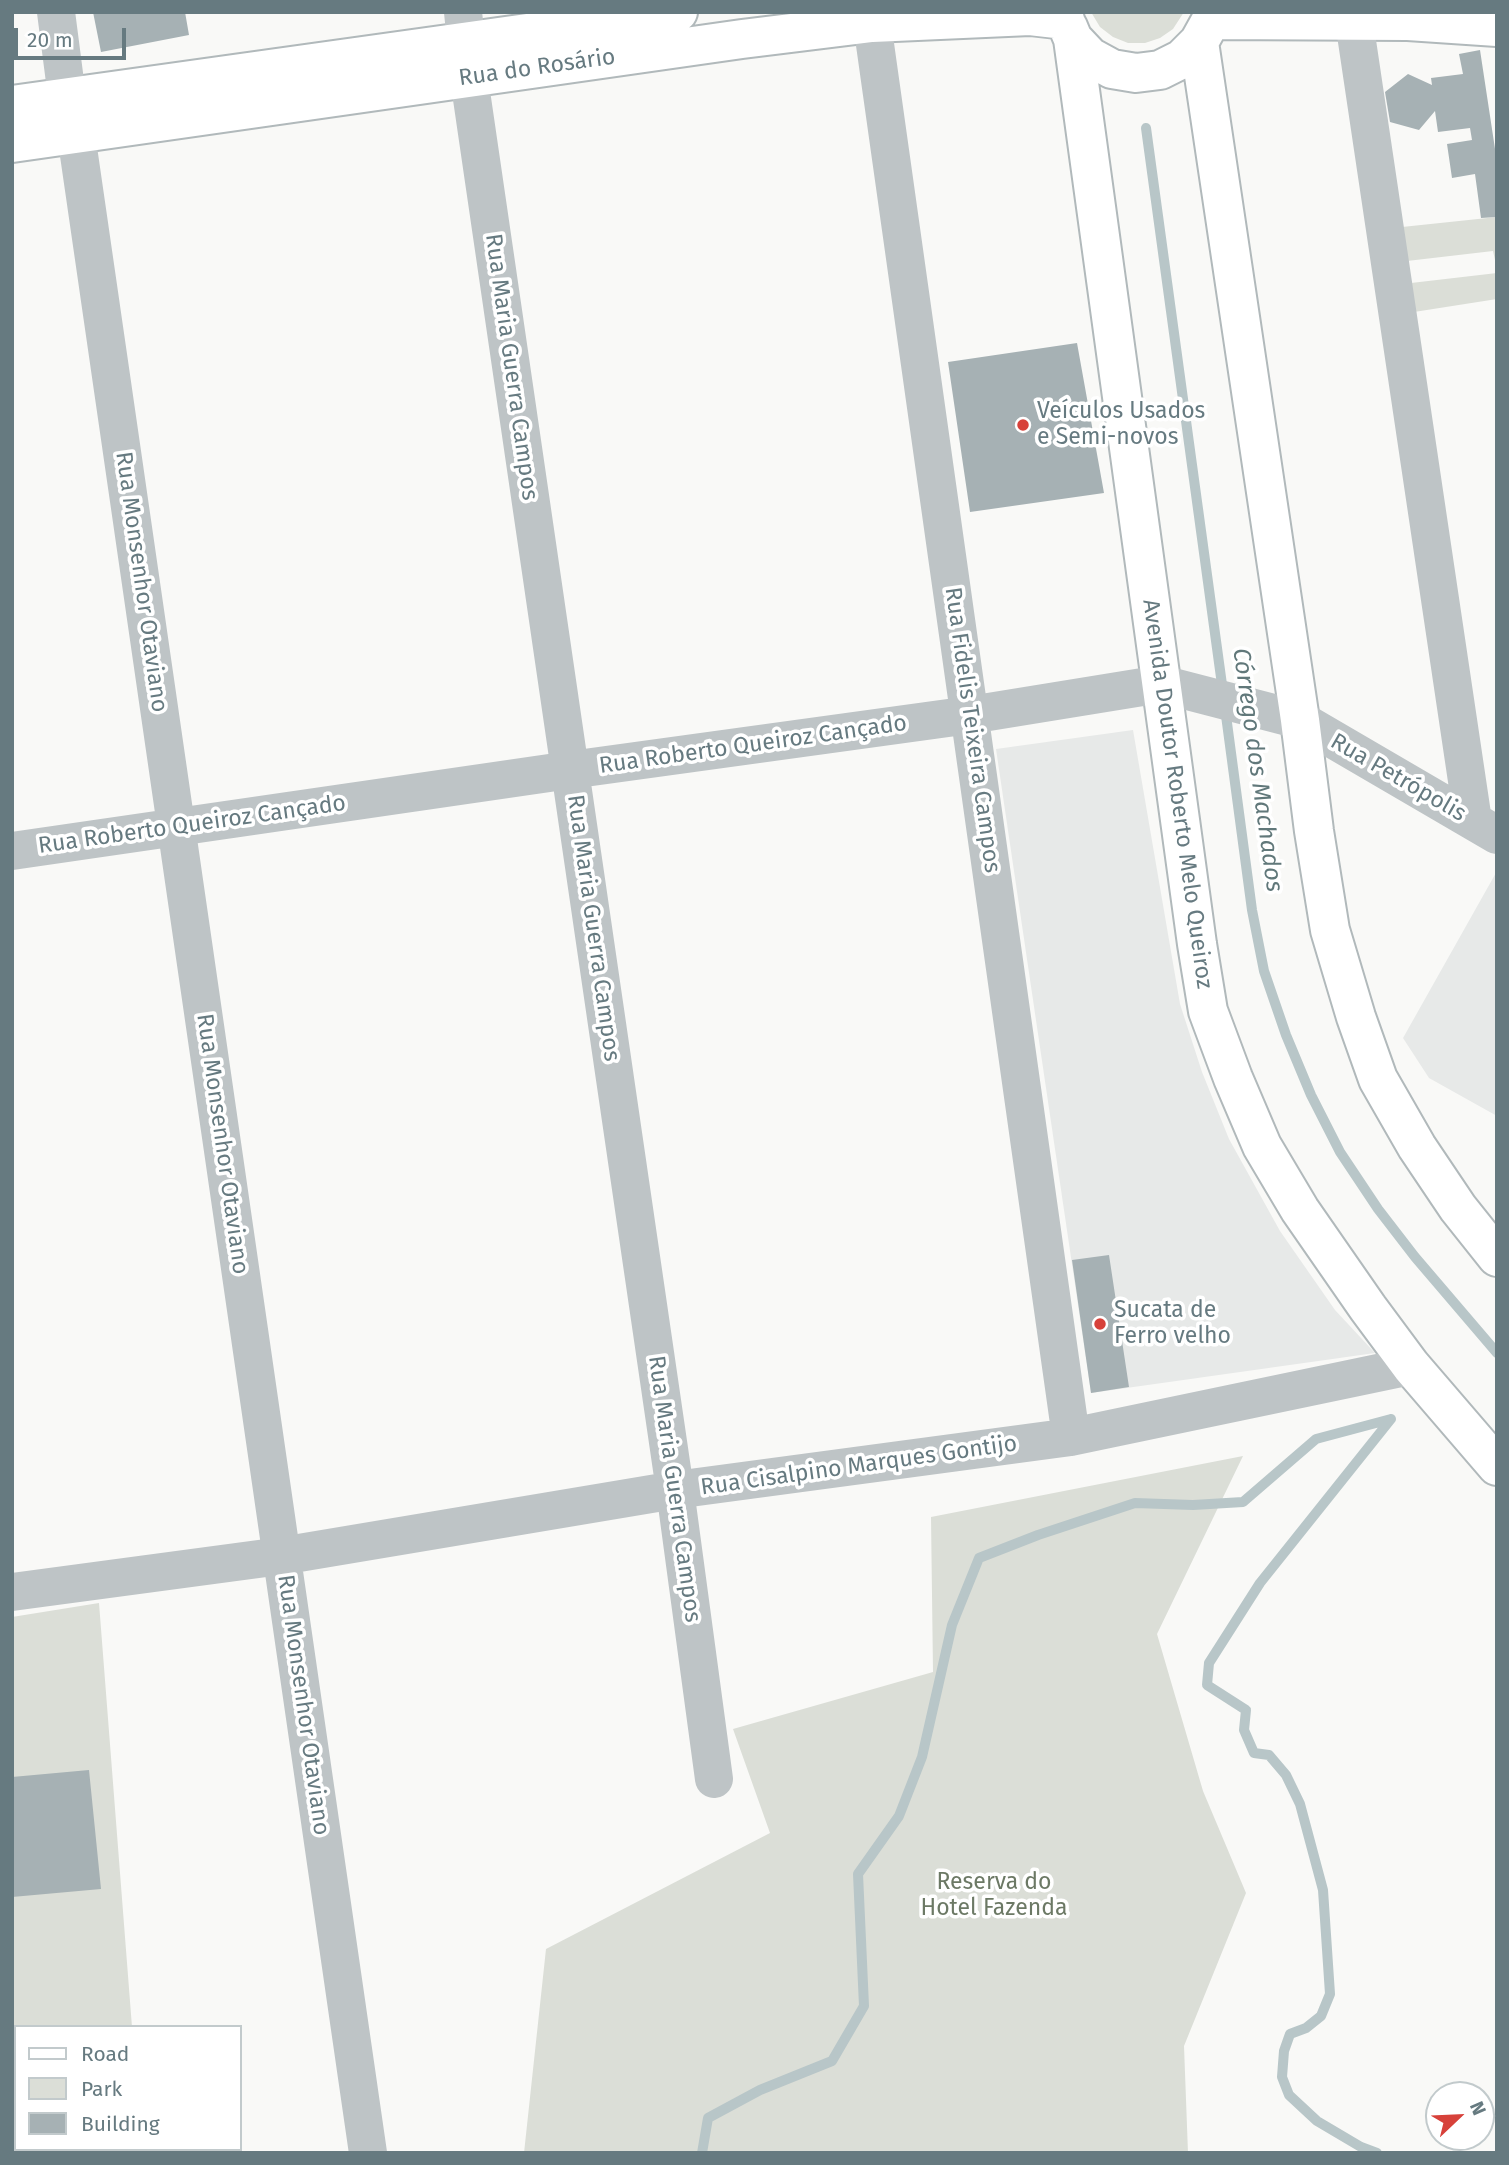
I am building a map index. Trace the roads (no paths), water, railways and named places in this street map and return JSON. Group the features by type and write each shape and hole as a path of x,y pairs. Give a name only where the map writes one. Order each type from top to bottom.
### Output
{"main road":[{"name":"Rua do Rosário","path":"12,105 466,44 678,12"},
{"name":"Rua do Rosário","path":"12,144 76,134 466,44 742,39 872,23 1030,16 1066,24"},
{"path":"1208,25 1408,21 1497,27"},
{"path":"1066,24 1090,57 1112,69 1136,73 1160,70 1182,59 1208,25"},
{"name":"Avenida Doutor Roberto Melo Queiroz","path":"1066,24 1208,1011 1262,1146 1300,1210 1411,1366 1497,1466"},
{"path":"1208,25 1314,831 1331,930 1356,1017 1378,1079 1417,1147 1458,1208 1497,1257"}],"street":[{"path":"56,12 67,97"},
{"path":"1353,21 1485,828"},
{"name":"Rua Fidelis Teixeira Campos","path":"872,23 1071,1437"},
{"name":"Rua Maria Guerra Campos","path":"466,44 675,1490 714,1779"},
{"name":"Rua Monsenhor Otaviano","path":"76,134 368,2153"},
{"name":"Rua Petrópolis","path":"1161,684 1300,720 1485,828"},
{"name":"Rua Roberto Queiroz Cançado","path":"12,851 970,715 1161,684"},
{"name":"Rua Cisalpino Marques Gontijo","path":"12,1592 281,1556 675,1490 1071,1437 1411,1366"}],"waterway":[{"name":"Córrego dos Machados","path":"1146,128 1223,692"},
{"name":"Córrego dos Machados","path":"1225,708 1252,910 1264,971 1286,1035 1311,1095 1340,1152 1378,1209 1497,1353"},
{"path":"702,2153 708,2118 760,2090 832,2061 864,2006 858,1874 899,1816 922,1757 952,1625 979,1558 1135,1503 1193,1505 1243,1502 1316,1439 1391,1419"},
{"path":"1377,2153 1361,2147 1317,2121 1289,2095 1282,2077 1284,2051 1290,2034 1306,2028 1321,2016 1330,1994 1323,1890 1300,1804 1286,1775 1269,1755 1254,1753 1244,1730 1246,1710 1207,1685 1209,1663 1260,1583 1391,1419"}],"place":[{"name":"Veículos Usados e Semi-novos","path":"1023,425"},
{"name":"Sucata de Ferro velho","path":"1100,1324"}],"park label":[{"name":"Reserva do Hotel Fazenda","path":"994,1896"}]}
